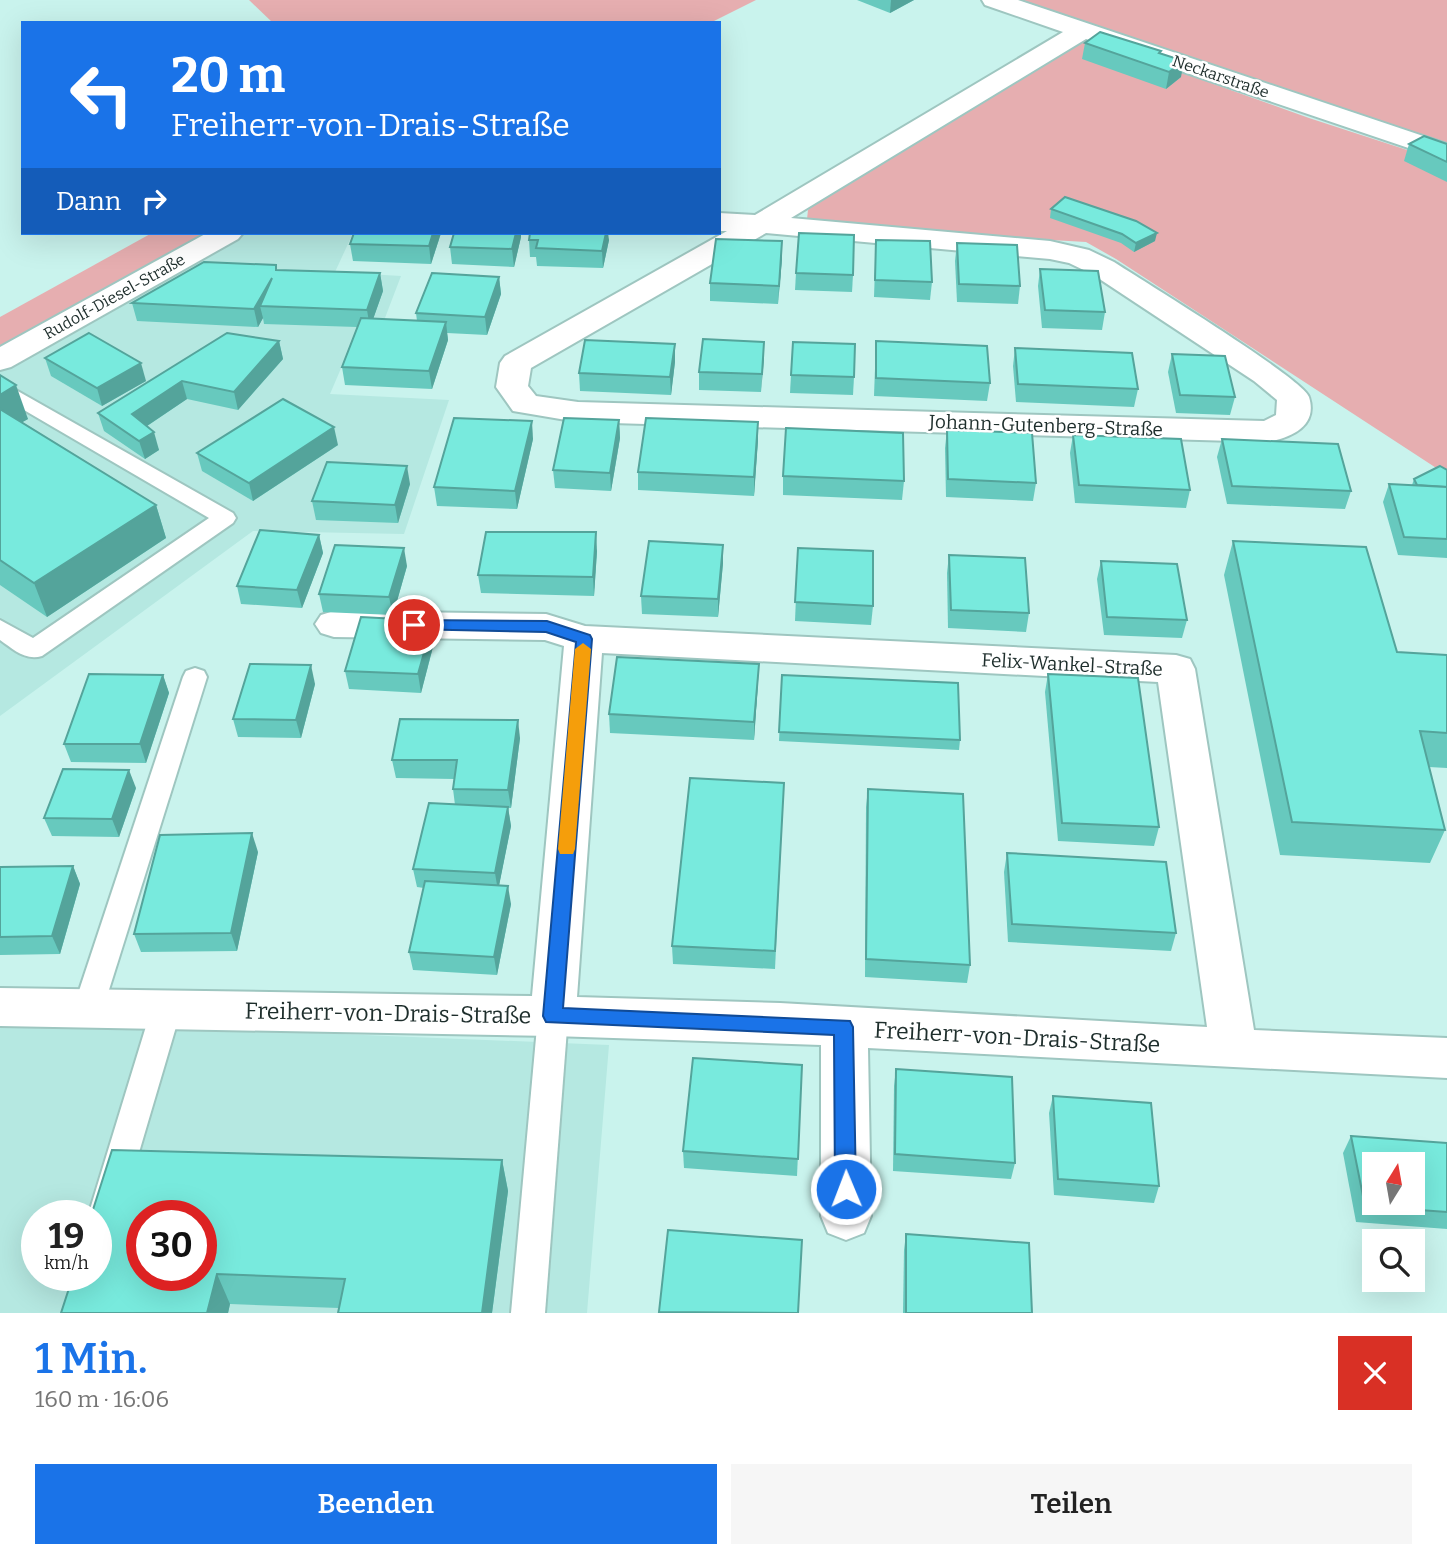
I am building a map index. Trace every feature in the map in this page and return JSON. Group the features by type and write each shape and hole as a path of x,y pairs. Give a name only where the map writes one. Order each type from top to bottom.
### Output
{"street":[{"name":"Neckarstraße","path":"994,0 1447,153"},
{"name":"Johann-Gutenberg-Straße","path":"761,224 1050,250 1078,256 1103,268 1265,374 1293,397 1293,420 1269,432 578,412 525,404 512,387 516,363 761,224 1085,29"},
{"path":"721,222 761,224"},
{"name":"Rudolf-Diesel-Straße","path":"0,360 224,235"},
{"name":"Felix-Wankel-Straße","path":"334,624 547,627 584,639 1176,669 1234,1049"},
{"path":"552,1016 584,639"},
{"name":"Freiherr-von-Drais-Straße","path":"0,1007 552,1016 844,1027 1447,1058"},
{"path":"844,1027 846,1216"}],"lane":[{"path":"0,387 225,518 33,650 0,628"},
{"path":"88,1009 195,677"},
{"path":"109,1200 166,1010"},
{"path":"528,1313 552,1016"}],"shaded area":[{"path":"249,0 756,0 714,21 271,21"},
{"path":"1013,0 1447,0 1447,146"},
{"path":"1076,35 1309,118 1447,163 1447,475 1086,242 825,227 807,219 808,210 820,200"},
{"path":"148,235 209,235 0,347 0,317"},
{"path":"209,235 352,235 335,272 401,276 380,331 357,331 330,394 449,400 404,534 253,531 0,716 0,347"},
{"path":"0,1020 609,1045 587,1313 0,1313"}],"building":[{"path":"1100,32 1184,61 1169,72 1085,43"},
{"path":"1424,136 1447,144 1447,162 1409,144"},
{"path":"1065,197 1136,221 1157,233 1136,243 1122,234 1051,209"},
{"path":"799,233 854,235 853,275 796,273"},
{"path":"353,235 432,235 429,246 350,244"},
{"path":"453,235 516,235 512,249 450,247"},
{"path":"530,235 606,235 602,251 536,248 538,240 529,240"},
{"path":"716,239 782,241 779,286 710,283"},
{"path":"876,240 930,241 932,282 875,280"},
{"path":"957,243 1017,245 1020,286 959,284"},
{"path":"204,262 276,265 276,270 380,273 367,310 260,306 272,278 254,309 132,303"},
{"path":"1040,269 1098,271 1105,312 1045,310"},
{"path":"432,273 499,277 485,317 416,313"},
{"path":"361,318 446,322 429,371 342,367"},
{"path":"89,333 141,363 97,388 45,358"},
{"path":"227,333 279,341 234,392 182,381 132,414 154,432 139,441 98,413"},
{"path":"703,339 764,342 762,374 699,372"},
{"path":"585,340 675,344 670,377 579,373"},
{"path":"876,341 987,346 990,383 876,378"},
{"path":"793,342 855,344 854,377 791,375"},
{"path":"1015,348 1132,353 1138,389 1018,384"},
{"path":"1172,354 1225,356 1235,397 1180,395"},
{"path":"0,375 16,385 0,395"},
{"path":"283,399 334,427 249,483 197,453"},
{"path":"0,409 156,505 34,583 0,560"},
{"path":"454,418 532,421 515,491 434,487"},
{"path":"564,418 619,420 610,473 553,470"},
{"path":"646,418 758,422 754,477 638,472"},
{"path":"786,428 903,433 904,481 783,476"},
{"path":"947,430 1032,433 1036,483 948,479"},
{"path":"1073,435 1181,439 1190,490 1079,485"},
{"path":"1222,439 1338,444 1351,491 1232,486"},
{"path":"327,462 407,466 395,505 312,501"},
{"path":"1440,466 1447,470 1447,487 1417,485 1414,479"},
{"path":"1389,484 1447,487 1447,539 1404,537"},
{"path":"260,530 319,535 297,590 237,586"},
{"path":"486,532 596,532 593,577 478,575"},
{"path":"649,541 723,545 718,599 641,596"},
{"path":"1233,541 1366,547 1397,652 1447,655 1447,733 1420,731 1445,830 1292,822"},
{"path":"335,545 404,548 389,597 319,594"},
{"path":"798,548 873,551 873,606 795,602"},
{"path":"949,555 1025,558 1029,613 951,610"},
{"path":"1101,561 1177,564 1187,620 1107,617"},
{"path":"361,617 433,621 418,674 345,671"},
{"path":"617,657 759,664 754,722 609,714"},
{"path":"250,664 311,665 296,720 233,719"},
{"path":"89,674 163,675 140,744 64,744"},
{"path":"1048,674 1138,678 1159,827 1062,823"},
{"path":"782,675 958,683 960,740 779,732"},
{"path":"400,719 518,720 508,790 453,789 457,760 392,760"},
{"path":"63,769 129,770 112,819 44,818"},
{"path":"690,778 784,783 775,951 672,946"},
{"path":"868,789 963,794 970,965 866,959"},
{"path":"429,803 508,807 495,873 413,869"},
{"path":"252,833 231,933 134,934 160,835"},
{"path":"1007,853 1166,862 1176,933 1012,924"},
{"path":"73,866 52,936 0,937 0,867"},
{"path":"425,881 508,886 494,957 409,952"},
{"path":"693,1058 802,1065 798,1159 683,1151"},
{"path":"896,1069 1012,1077 1015,1163 895,1154"},
{"path":"1053,1096 1151,1103 1159,1186 1058,1179"},
{"path":"1351,1136 1447,1143 1447,1212 1425,1210 1425,1152 1362,1152 1362,1191"},
{"path":"112,1150 502,1160 482,1313 338,1313 345,1279 217,1274 217,1200 126,1200 126,1291 213,1291 207,1313 61,1313 68,1291 112,1291 112,1200 96,1200"},
{"path":"668,1230 802,1240 798,1313 659,1312"},
{"path":"906,1234 1029,1243 1032,1313 906,1313"}],"slow traffic":[{"path":"567,849 583,649"}],"route":[{"path":"414,625 547,627 584,639 552,1016 844,1027 846,1189"}]}
